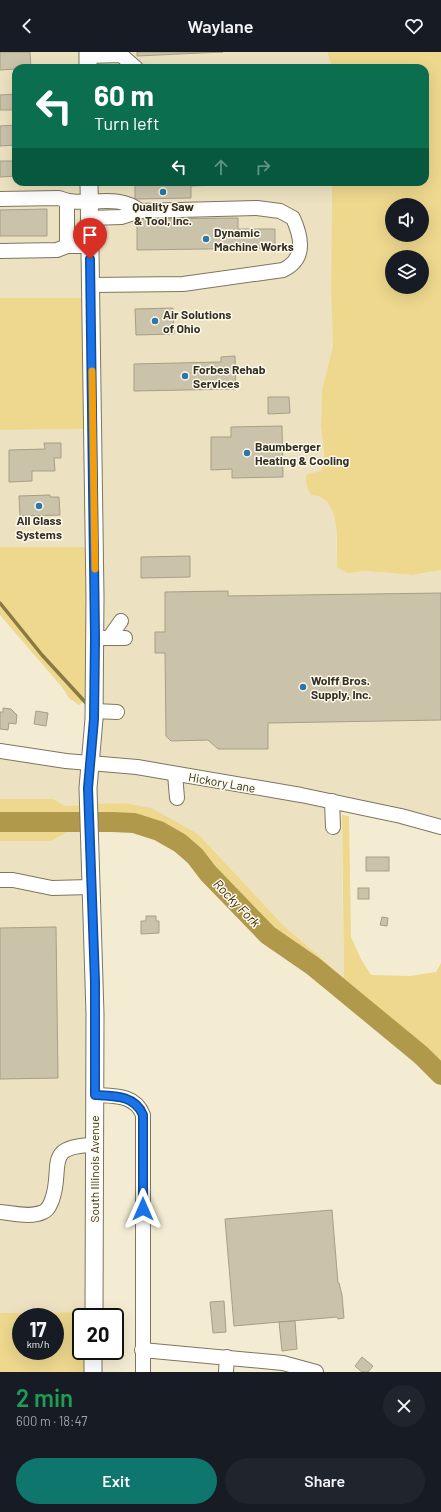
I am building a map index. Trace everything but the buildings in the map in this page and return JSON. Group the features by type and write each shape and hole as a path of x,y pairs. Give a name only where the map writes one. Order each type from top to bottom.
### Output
{"main road":[{"name":"South Illinois Avenue","path":"89,186 102,638 94,711 88,794 96,1014 94,1308"},
{"path":"93,1360 93,1372"}],"street":[{"path":"88,59 121,55 131,64"},
{"path":"0,199 59,198 90,209 121,217 140,211 258,208 280,211 293,218 299,230 299,257 292,265 283,270 183,284 91,286"},
{"path":"67,201 67,246"},
{"path":"0,251 57,250 67,246 90,246"},
{"path":"102,638 121,621"},
{"path":"102,638 125,638"},
{"path":"94,711 117,712"},
{"name":"Hickory Lane","path":"0,751 90,763 117,765 332,801 414,819 441,827"},
{"path":"175,774 177,798"},
{"path":"332,801 333,826"},
{"path":"0,880 13,880 52,888 91,887"},
{"path":"95,1095 127,1098 135,1102 143,1115 143,1372"},
{"path":"0,1212 37,1214 47,1210 54,1194 57,1164 62,1153 71,1147 94,1145"},
{"path":"142,1350 283,1363 316,1372"},
{"path":"226,1372 227,1357"}],"shaded area":[{"path":"0,52 327,52 331,64 12,64 12,186 332,186 331,293 333,346 322,389 321,427 325,462 321,472 307,474 308,490 325,498 329,503 336,518 337,566 347,573 366,571 412,575 441,570 441,822 341,798 344,978 283,925 198,834 82,805 65,806 53,799 0,799 0,757 83,771 88,708 88,548 0,547 0,430 87,429 85,298 0,298"},
{"path":"327,52 441,52 441,570 412,575 366,571 347,573 337,567 337,534 333,512 328,503 321,497 311,495 306,480 307,474 321,471 325,462 321,427 322,389 333,346 331,293 332,186 429,186 429,64 331,64"},
{"path":"0,298 85,298 87,429 0,430"},
{"path":"0,547 88,547 88,701 79,705 69,698 62,687 0,615"},
{"path":"0,799 53,799 65,806 82,805 82,830 71,830 51,841 0,841"},
{"path":"124,803 151,808 198,834 283,925 344,978 342,815 349,816 351,937 361,959 371,975 410,976 436,972 441,963 441,1075 421,1055 313,966 268,935 208,873 195,856 180,843 159,831 134,823 96,822 96,804"},
{"path":"71,830 82,830 89,1008 87,1308 72,1308 72,1312 64,1312 64,1308 12,1308 12,1313 0,1313 0,841 51,841"},
{"path":"64,1312 72,1312 72,1360 86,1360 86,1372 0,1372 0,1313 12,1313 12,1360 64,1360"}],"waterway":[{"path":"0,603 42,655 86,703"},
{"name":"Rocky Fork","path":"0,822 134,823 159,831 180,843 195,856 208,873 268,935 313,966 421,1055 441,1075"}],"slow traffic":[{"path":"92,371 95,569"}],"place":[{"name":"Quality Saw & Tool, Inc.","path":"163,192"},
{"name":"Dynamic Machine Works","path":"206,239"},
{"name":"Air Solutions of Ohio","path":"155,321"},
{"name":"Forbes Rehab Services","path":"185,376"},
{"name":"Baumberger Heating & Cooling","path":"247,453"},
{"name":"All Glass Systems","path":"39,506"},
{"name":"Wolff Bros. Supply, Inc.","path":"303,687"}],"route":[{"path":"90,259 95,638 94,719 88,788 96,1014 95,1095 127,1098 135,1102 143,1115 143,1209"}]}
